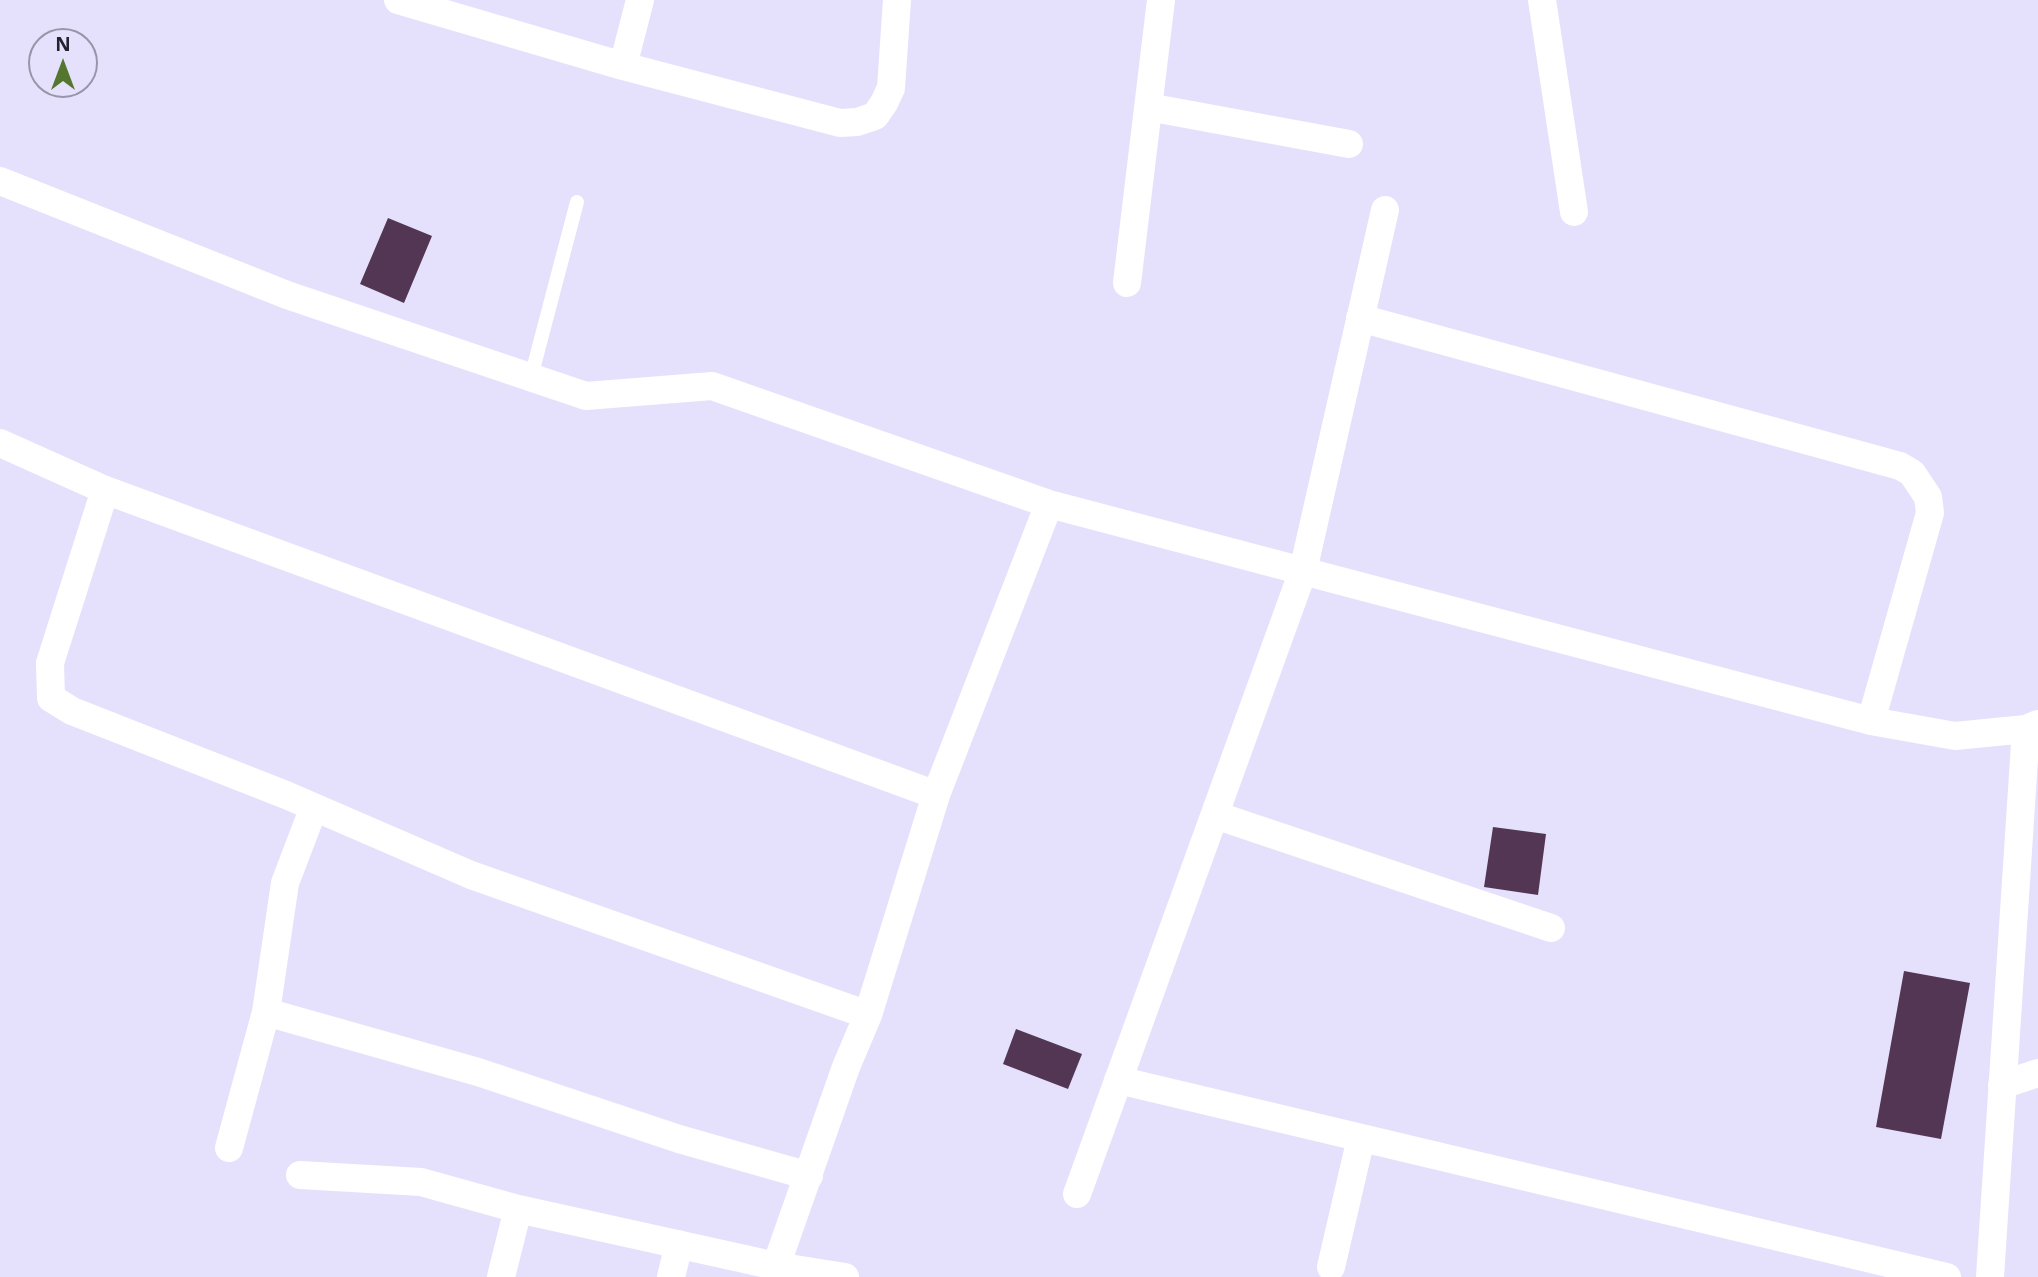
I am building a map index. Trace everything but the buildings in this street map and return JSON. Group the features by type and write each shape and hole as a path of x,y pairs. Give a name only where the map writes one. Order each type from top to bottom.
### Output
{"street":[{"path":"398,0 623,66 840,123 857,122 874,116 891,88 897,0"},
{"path":"623,66 640,0"},
{"path":"1127,283 1161,0"},
{"path":"1542,0 1574,212"},
{"path":"1148,107 1349,144"},
{"path":"0,181 287,295 586,396 712,386 1049,504 1871,721 1955,736 2032,727 2001,1085 1990,1277"},
{"path":"1077,1194 1303,571 1385,210"},
{"path":"1360,318 1900,466 1912,472 1928,497 1930,513 1871,721"},
{"path":"0,443 105,490 936,795"},
{"path":"105,490 50,663 51,698 72,711 314,807 471,875 868,1015"},
{"path":"776,1266 793,1211 868,1015 936,795 1049,504"},
{"path":"229,1149 266,1012 285,883 314,807"},
{"path":"1215,815 1552,928"},
{"path":"266,1012 478,1072 679,1139 808,1176"},
{"path":"2001,1085 2038,1073"},
{"path":"1118,1080 1947,1277"},
{"path":"1331,1268 1361,1138"},
{"path":"300,1175 421,1182 518,1209 776,1266 845,1277"},
{"path":"501,1277 518,1209"},
{"path":"671,1277 679,1244"}],"lane":[{"path":"531,377 577,202"}]}
